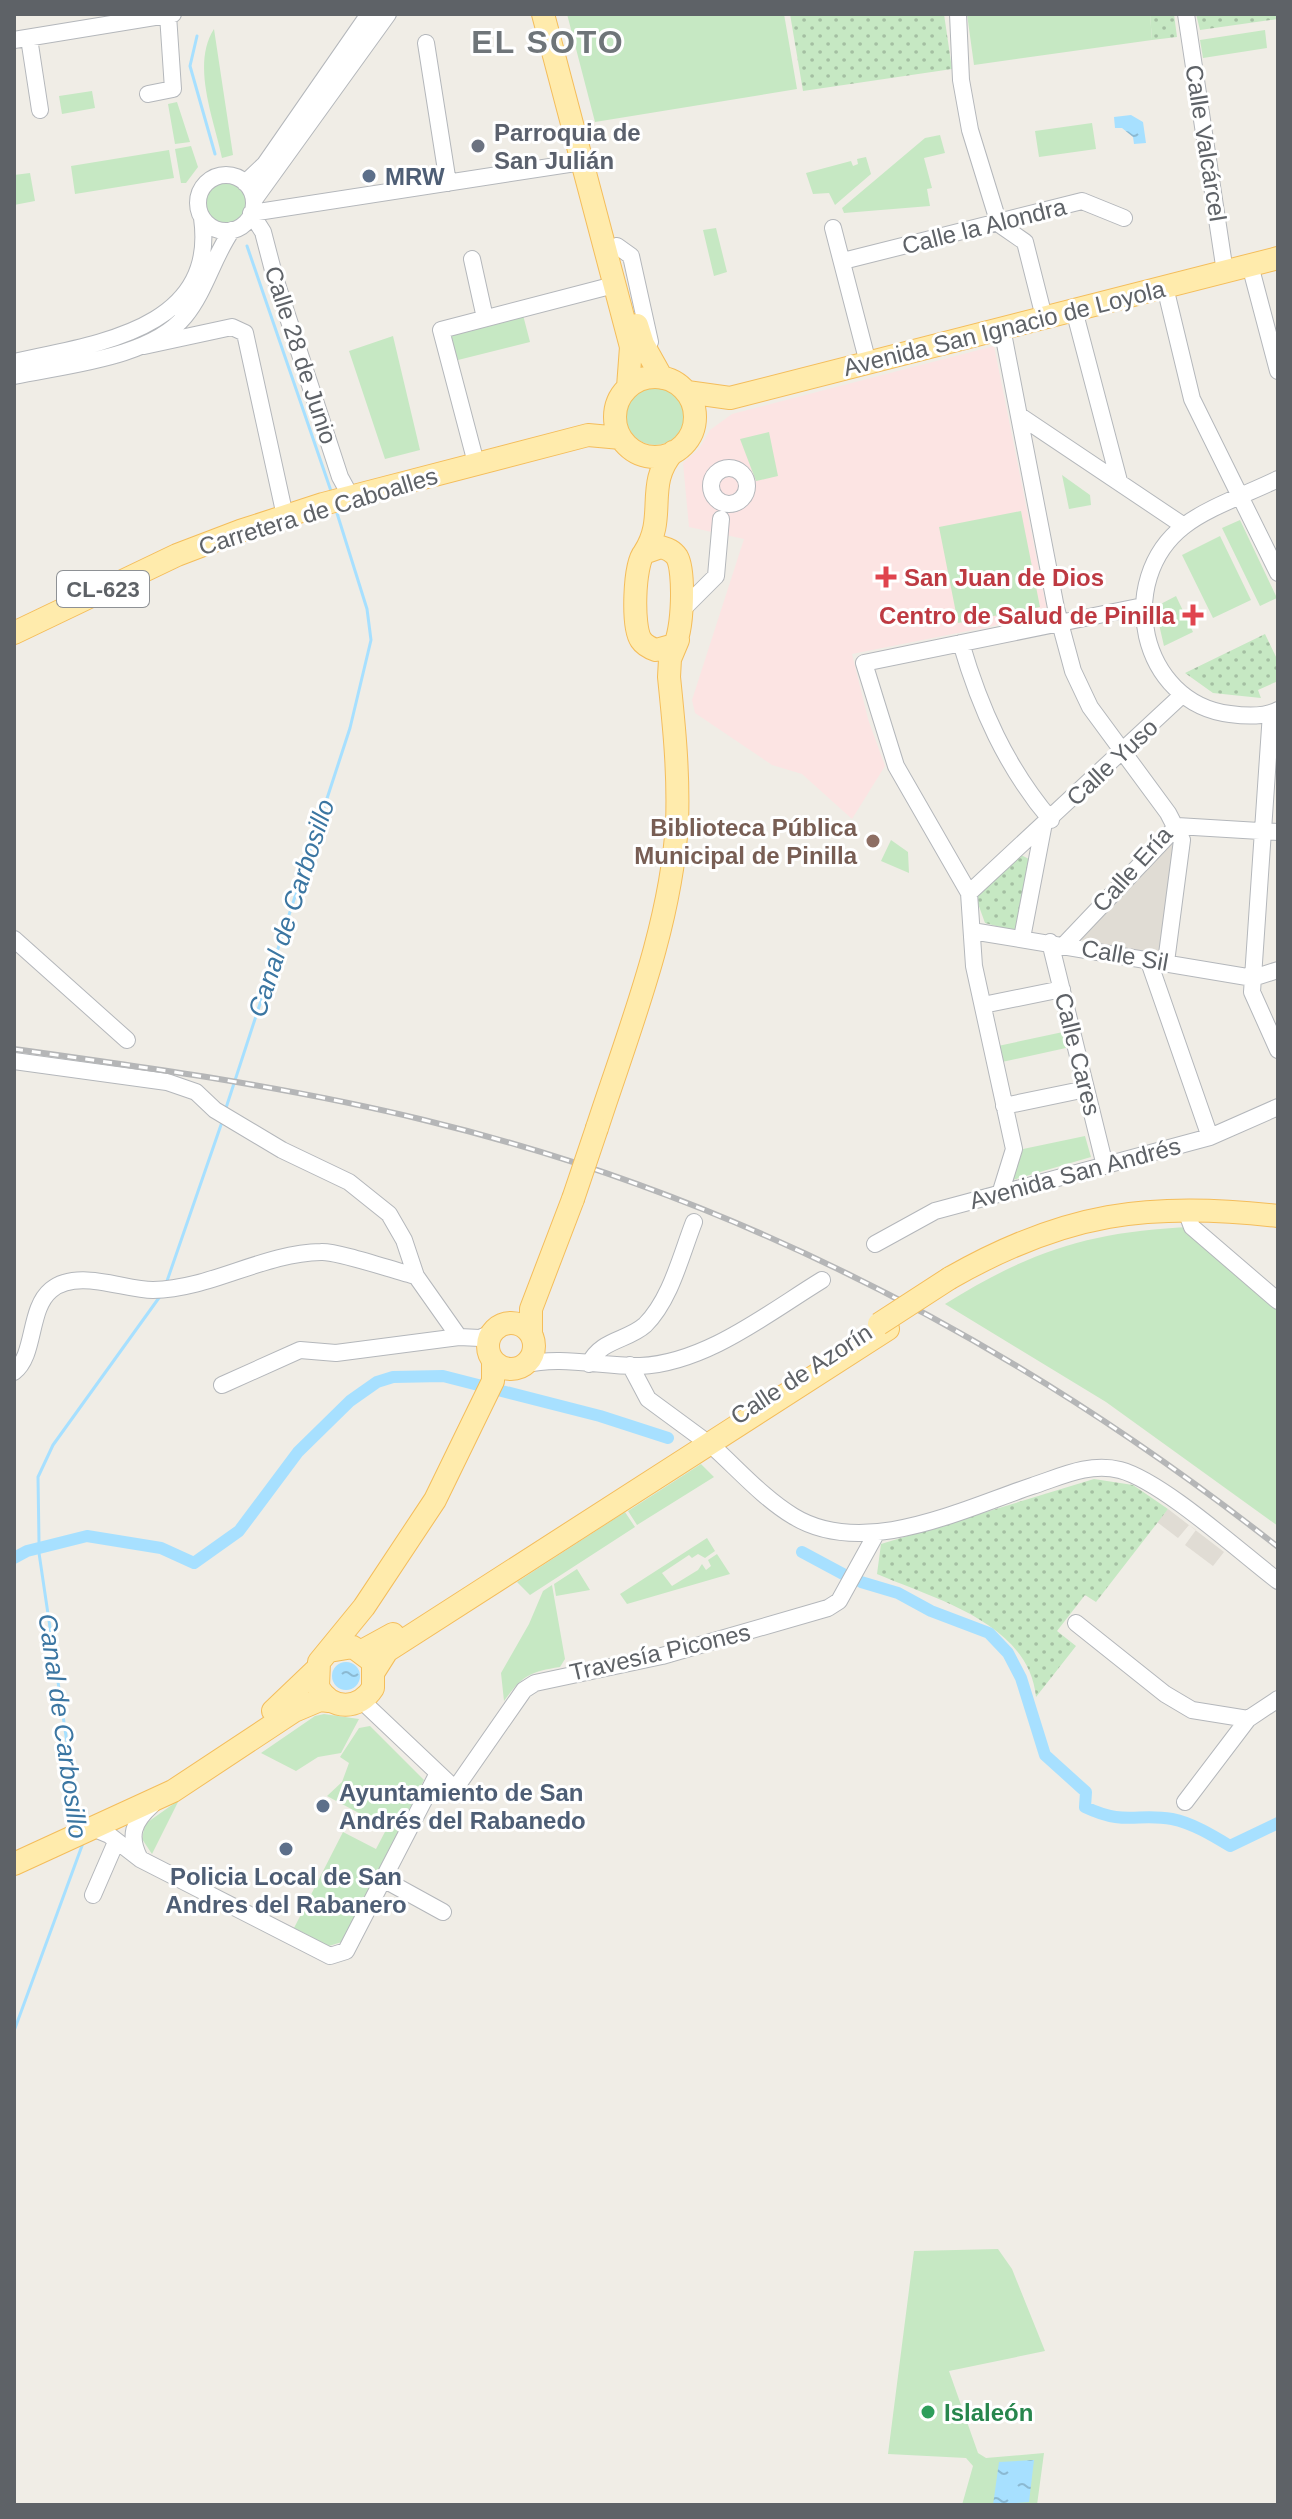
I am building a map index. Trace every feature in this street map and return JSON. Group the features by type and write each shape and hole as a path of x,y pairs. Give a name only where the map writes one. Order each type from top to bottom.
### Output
{"main road":[{"path":"543,14 582,162 611,240 614,285 631,347 623,395 615,416 628,444 657,479"},
{"path":"555,14 611,240 640,337 657,369 687,392 730,398"},
{"name":"Avenida San Ignacio de Loyola","path":"730,398 1278,258"},
{"path":"588,435 623,395 657,369"},
{"path":"687,392 696,422"},
{"path":"122,1811 282,1705 323,1660 364,1607 435,1500 496,1360 531,1309 597,1128 654,944 669,880 677,824 669,677 670,659 678,640 680,577 679,562 658,524 657,479 696,422 730,398"},
{"name":"Carretera de Caboalles","path":"14,633 177,555 285,516 588,435 628,444"},
{"name":"CL-623","path":"628,444 647,456 673,452"},
{"path":"658,524 637,569 637,629 641,641 669,677"},
{"path":"644,553 661,547 672,552"},
{"path":"650,649 663,650 678,640"},
{"name":"Calle de Azorín","path":"375,1670 387,1651 706,1441 955,1281 1027,1239 1102,1217 1177,1208 1278,1216"},
{"name":"Calle de Azorín","path":"955,1281 1057,1237 1098,1227 1189,1219 1278,1227"},
{"path":"496,1360 531,1357 531,1309"},
{"path":"496,1360 523,1326 532,1338"},
{"name":"Calle de Azorín","path":"362,1650 392,1635 706,1441"},
{"path":"364,1607 363,1618 369,1628 382,1635 392,1635"},
{"path":"14,1864 122,1811 173,1791 309,1703 329,1701 346,1706 362,1701 373,1688 375,1670 355,1634 364,1607"},
{"path":"329,1701 318,1687 323,1660 345,1646 362,1650"}],"street":[{"path":"40,110 22,39 171,14 173,89 148,94"},
{"path":"245,183 265,164 369,14"},
{"path":"202,218 211,226 232,230 240,227 388,14"},
{"path":"958,14 961,80 970,130 999,224 1025,242 1044,317"},
{"name":"Calle Valcárcel","path":"1186,14 1225,272"},
{"path":"426,43 448,183"},
{"path":"252,207 448,183 582,162"},
{"path":"14,362 127,335 161,318 188,287 198,265 202,218 198,199 206,182 223,175 245,183"},
{"path":"245,183 252,207"},
{"name":"Calle la Alondra","path":"843,261 1082,201 1124,218"},
{"name":"Calle 28 de Junio","path":"252,207 263,232 340,477 340,500"},
{"path":"833,228 868,363"},
{"path":"144,346 183,318 232,230"},
{"path":"472,259 485,318"},
{"path":"1250,265 1278,371"},
{"path":"476,463 441,330 614,285"},
{"path":"1165,287 1192,399 1278,573"},
{"path":"1074,310 1119,481"},
{"path":"183,318 191,329 201,333"},
{"path":"14,376 232,327 245,333 285,516"},
{"name":"Calle Ería","path":"1002,328 1059,623 1073,671 1090,707 1177,826 1057,944"},
{"path":"1020,416 1184,526"},
{"path":"1278,479 1184,526 1157,558 1143,606 1144,630 1158,667 1181,696 1206,711 1239,715 1275,712 1270,831 1252,992 1278,1050"},
{"path":"681,611 718,572 722,508"},
{"path":"680,577 688,586 707,587"},
{"path":"1001,1191 1014,1149 983,1005 969,893 896,766 864,663 1143,606"},
{"path":"961,643 983,712 1047,824 1022,938"},
{"name":"Calle Yuso","path":"969,893 1047,824 1181,696"},
{"path":"1166,962 1182,840 1177,826 1270,831"},
{"name":"Calle Sil","path":"972,931 1253,978 1278,970"},
{"path":"14,939 127,1040"},
{"name":"Calle Cares","path":"1057,944 1062,989 1105,1166"},
{"path":"1148,959 1210,1137"},
{"path":"983,1005 1062,989"},
{"path":"14,1061 167,1082 196,1092 215,1110 282,1150 349,1182 389,1214 404,1240 416,1276 459,1337 496,1360 630,1365 676,1361 735,1333 822,1280"},
{"path":"1004,1106 1086,1089"},
{"name":"Avenida San Andrés","path":"875,1244 935,1211 1210,1137 1278,1107"},
{"path":"1189,1219 1192,1227 1278,1301"},
{"path":"589,1364 609,1341 642,1327 660,1307 694,1222"},
{"path":"14,1372 21,1366 30,1330 50,1290 70,1282 155,1290 173,1288 285,1257 323,1251 416,1276"},
{"path":"222,1385 300,1350 336,1353 459,1337"},
{"path":"532,1338 539,1352 552,1362"},
{"path":"630,1365 648,1399 706,1441 793,1517 836,1533 876,1534 1100,1467 1135,1474 1152,1484 1278,1581"},
{"name":"Travesía Picones","path":"438,1773 455,1789 524,1690 535,1683 662,1656 828,1608 839,1601 876,1534"},
{"path":"1076,1623 1165,1694 1192,1710 1248,1719"},
{"path":"1185,1802 1248,1719 1278,1699"},
{"path":"84,1830 116,1842 140,1859 330,1956 346,1951 438,1773 362,1701"},
{"path":"140,1859 133,1841 134,1824 151,1806 173,1791"},
{"path":"93,1895 116,1842"},
{"path":"383,1879 443,1912"}],"shaded area":[{"name":"San Juan de Dios","path":"994,346 1048,615 852,654 868,719 885,766 852,819 802,774 772,765 695,713 692,700 744,539 689,527 683,463 699,449 710,430 732,414"},
{"path":"1167,840 1176,846 1160,954 1081,940 1080,934"},
{"path":"1168,1509 1189,1525 1178,1538 1157,1522"},
{"path":"1196,1530 1224,1552 1213,1566 1185,1545"}],"green space":[{"path":"567,14 784,14 797,89 595,122"},
{"path":"790,14 944,14 952,69 803,91"},
{"path":"967,14 1150,14 1152,40 974,65"},
{"path":"1150,14 1174,14 1177,37 1152,40"},
{"path":"1196,14 1278,14 1278,19 1200,30"},
{"path":"214,29 233,155 222,158 204,75 207,43"},
{"path":"1265,30 1267,48 1203,58 1200,40"},
{"path":"92,91 95,108 62,114 59,96"},
{"path":"177,102 190,142 175,144 168,104"},
{"path":"1092,123 1096,149 1039,157 1035,131"},
{"path":"940,135 945,153 924,158 932,188 927,189 930,206 844,213 842,208 925,138"},
{"path":"191,146 198,167 186,183 181,183 175,149"},
{"path":"169,150 174,178 75,194 71,166"},
{"path":"866,157 871,174 835,205 829,193 813,194 806,173 851,161 853,166 858,164 857,159"},
{"path":"30,173 35,201 14,205 14,175"},
{"path":"226,179 242,186 249,202 242,218 226,225 210,218 203,202 210,186"},
{"path":"716,228 727,272 714,276 703,230"},
{"path":"523,315 530,342 454,361 448,335"},
{"path":"393,336 420,450 385,459 349,351"},
{"path":"655,387 676,395 684,416 676,437 655,445 634,437 626,416 634,395"},
{"path":"769,432 778,476 756,481 740,439"},
{"path":"1062,475 1090,495 1091,505 1069,509"},
{"path":"1021,511 1040,607 958,623 939,527"},
{"path":"1240,520 1277,598 1260,606 1222,528"},
{"path":"1220,536 1251,600 1213,618 1182,555"},
{"path":"1176,596 1193,632 1164,646 1155,607"},
{"path":"1265,634 1278,661 1278,681 1258,690 1261,698 1213,693 1185,673"},
{"path":"891,840 908,852 909,873 881,861"},
{"path":"1021,855 1029,859 1015,931 985,923 976,898"},
{"path":"1063,1032 1066,1048 1002,1062 998,1046"},
{"path":"1085,1136 1091,1157 1013,1180 1023,1149"},
{"path":"1192,1227 1278,1301 1278,1526 1106,1402 945,1304 1005,1270 1062,1247 1123,1233"},
{"path":"701,1464 714,1477 637,1525 628,1511"},
{"path":"1094,1479 1133,1485 1168,1509 1096,1602 1085,1595 1057,1631 1076,1646 1036,1697 1030,1671 1016,1650 998,1632 951,1604 877,1574 881,1544"},
{"path":"625,1512 635,1527 530,1595 517,1582"},
{"path":"707,1538 715,1551 705,1558 698,1554 692,1558 689,1555 662,1573 672,1586 698,1570 702,1564 706,1570 711,1566 708,1560 717,1554 730,1574 627,1604 620,1594"},
{"path":"577,1569 590,1590 556,1596 554,1584"},
{"path":"552,1585 565,1659 560,1667 527,1676 504,1701 501,1673 529,1624 543,1591"},
{"path":"324,1714 359,1719 341,1753 318,1757 296,1771 261,1753 315,1716"},
{"path":"370,1726 424,1780 342,1942 329,1946 294,1928 343,1832 376,1849 387,1828 327,1796 342,1782 349,1763 340,1757 359,1728"},
{"path":"179,1800 152,1854 142,1839 145,1824"},
{"name":"Islaleón","path":"998,2249 1012,2269 1045,2351 949,2371 978,2453 986,2458 1044,2453 1037,2505 962,2505 973,2466 966,2458 888,2454 914,2251"}],"water":[{"path":"1131,115 1143,122 1146,143 1134,144 1133,137 1122,128 1115,128 1114,117"},
{"path":"346,1662 356,1666 360,1676 356,1686 346,1690 336,1686 332,1676 336,1666"},
{"path":"1034,2460 1029,2502 993,2505 999,2462"}],"waterway":[{"name":"Canal de Carbosillo","path":"197,36 190,66 215,154"},
{"name":"Canal de Carbosillo","path":"247,246 331,491"},
{"name":"Canal de Carbosillo","path":"225,1111 350,728 371,640 367,609 336,510"},
{"name":"Canal de Carbosillo","path":"167,1281 222,1122"},
{"name":"Canal de Carbosillo","path":"39,1542 38,1477 53,1445 161,1295"},
{"path":"14,1558 27,1551 87,1536 161,1548 194,1563 239,1531 298,1452 350,1401 377,1382 393,1377 443,1376 600,1416 668,1438"},
{"path":"802,1552 843,1574"},
{"name":"Canal de Carbosillo","path":"39,1553 79,1824"},
{"path":"861,1582 898,1593 931,1611 989,1633 1008,1653 1021,1678 1045,1755 1086,1792 1085,1807 1121,1818 1172,1819 1202,1830 1230,1846 1278,1823"},
{"name":"Canal de Carbosillo","path":"14,2031 83,1843"}],"railway":[{"path":"14,1049 220,1079 373,1108 541,1152 655,1191 766,1236 874,1287 979,1344 1082,1407 1181,1474 1278,1547"}],"place":[{"name":"Parroquia de San Julián","path":"478,146"},
{"name":"MRW","path":"369,176"},
{"name":"San Juan de Dios","path":"886,577"},
{"name":"Centro de Salud de Pinilla","path":"1193,615"},
{"name":"Biblioteca Pública Municipal de Pinilla","path":"873,841"},
{"name":"Ayuntamiento de San Andrés del Rabanedo","path":"323,1806"},
{"name":"Policia Local de San Andres del Rabanero","path":"286,1849"},
{"name":"Islaleón","path":"928,2412"}],"district":[{"name":"EL SOTO","path":"548,42"}]}
